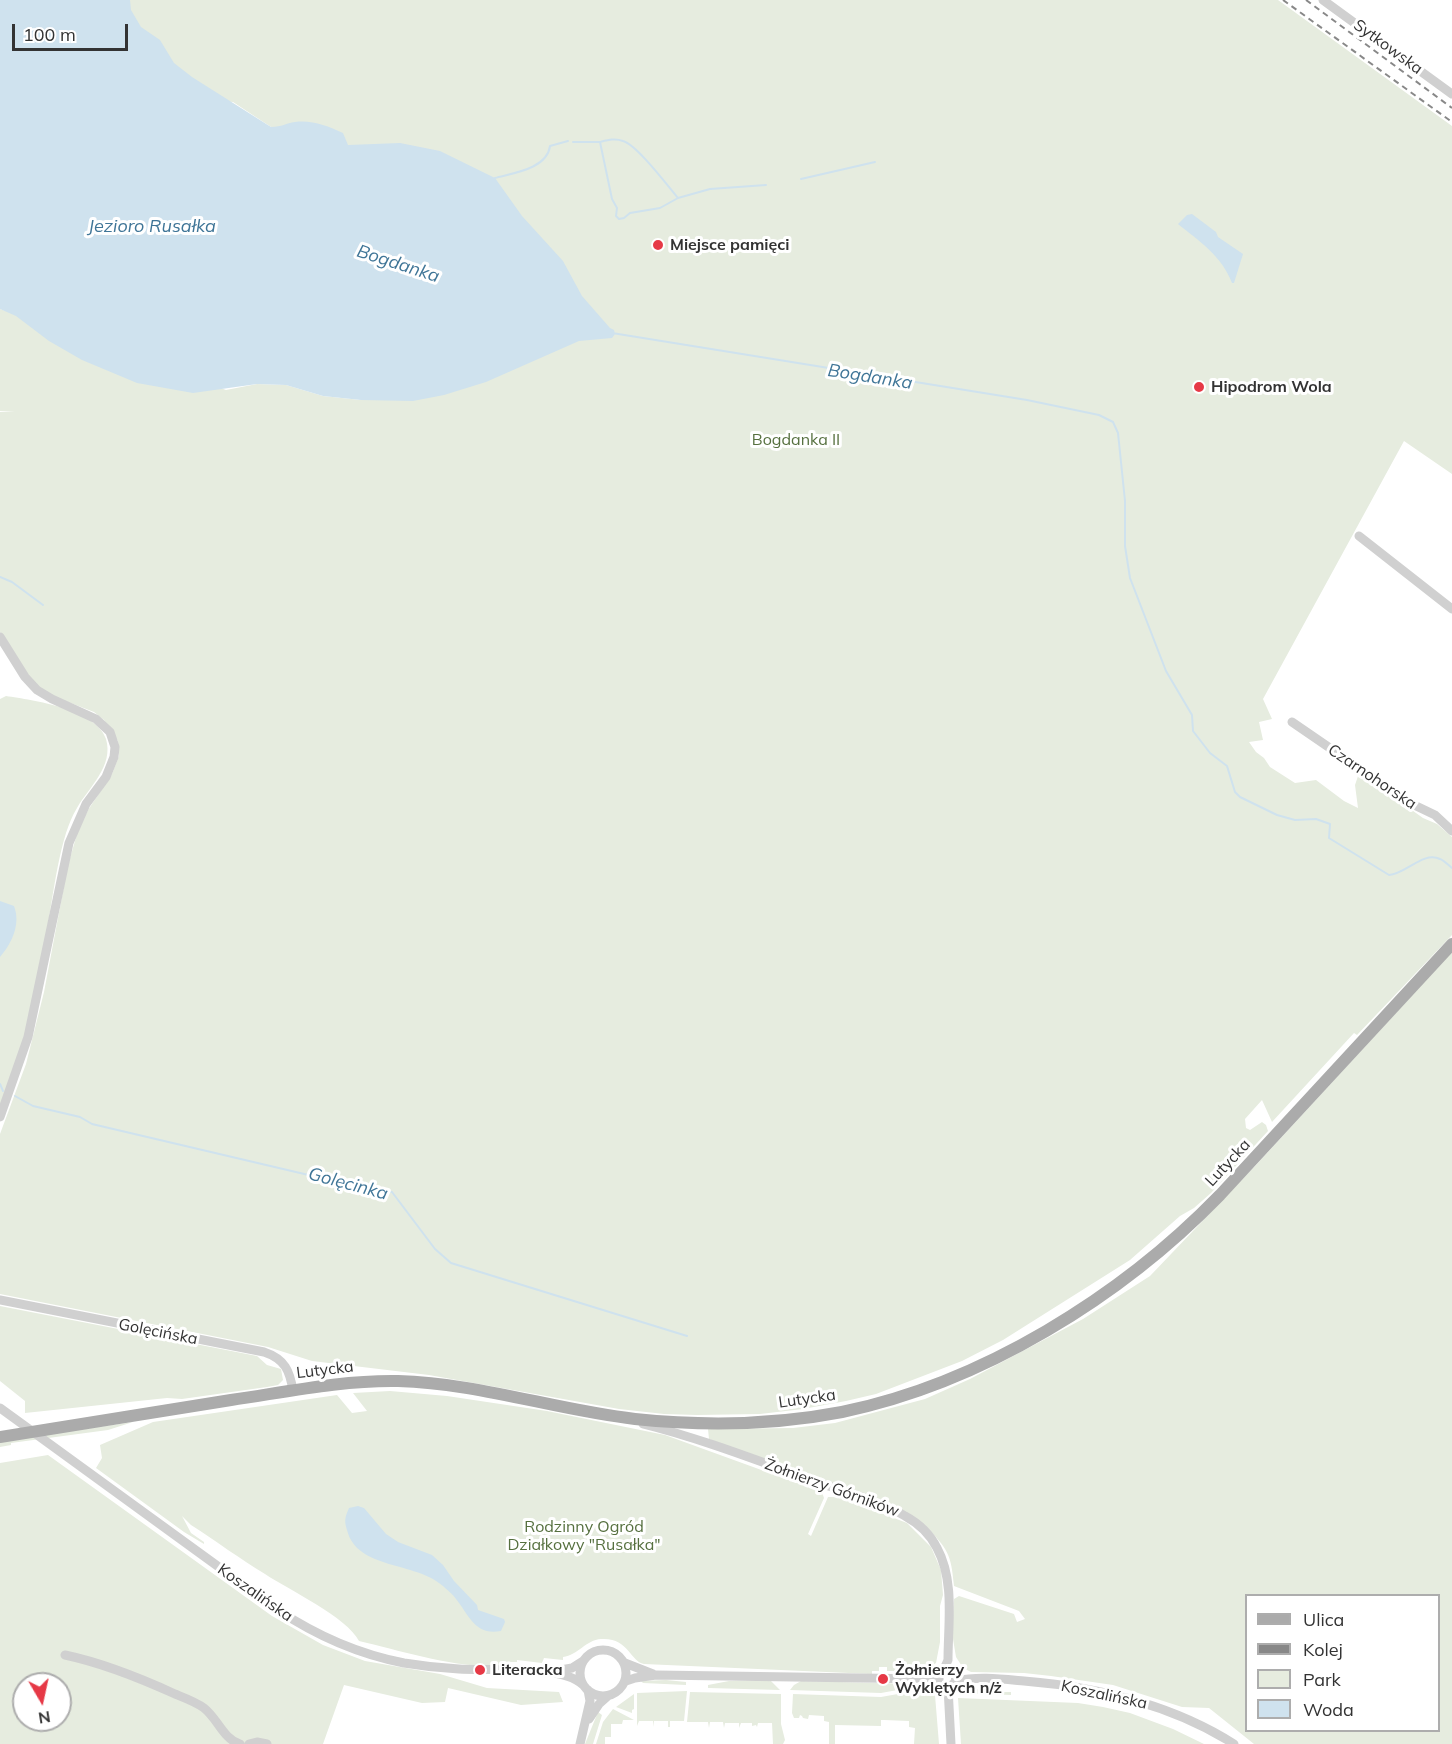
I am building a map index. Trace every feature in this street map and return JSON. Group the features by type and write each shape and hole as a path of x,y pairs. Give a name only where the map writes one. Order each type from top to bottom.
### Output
{"main road":[{"name":"Lutycka","path":"0,1437 363,1382 417,1382 456,1387 605,1415 650,1420 704,1422 756,1422 810,1417 893,1399 978,1365 1034,1337 1078,1311 1140,1268 1193,1223 1452,944"}],"street":[{"name":"Sytkowska","path":"1323,0 1452,94"},
{"path":"1359,536 1452,609"},
{"path":"0,637 25,676 37,690 96,719 110,732 115,747 114,757 106,777 86,804 69,843 28,1037 0,1117"},
{"name":"Czarnohorska","path":"1292,722 1410,804 1435,815 1452,831"},
{"name":"Golęcińska","path":"0,1300 264,1352 285,1364 293,1391"},
{"name":"Koszalińska","path":"1,1409 278,1610 336,1642 375,1656 426,1666 552,1672 572,1677 586,1688"},
{"name":"Żołnierzy Górników","path":"605,1415 709,1443 896,1511 909,1517 923,1529 939,1550 947,1575 949,1593 947,1676 951,1744"},
{"path":"704,1422 702,1435 709,1443"},
{"path":"580,1744 590,1701 580,1677 583,1661 596,1651 605,1649 614,1652 625,1663 626,1681 621,1688 608,1695 599,1704 586,1724"},
{"path":"65,1655 130,1675 197,1704 204,1708 231,1740 240,1744"},
{"name":"Koszalińska","path":"552,1672 572,1668 583,1661"},
{"name":"Koszalińska","path":"625,1663 656,1676"},
{"name":"Koszalińska","path":"626,1681 656,1676 947,1676 1035,1682 1110,1693 1176,1714 1234,1744"},
{"path":"586,1688 600,1696 608,1695"},
{"path":"249,1744 257,1742 267,1744"}],"green space":[{"name":"Bogdanka II","path":"116,0 1278,0 1452,126 1452,474 1404,441 1263,699 1272,719 1259,722 1263,740 1249,742 1270,767 1295,783 1316,780 1344,801 1358,808 1355,785 1358,776 1385,791 1423,818 1437,824 1452,837 1452,935 1357,1035 1354,1033 1272,1122 1262,1100 1245,1119 1246,1128 1250,1130 1262,1122 1268,1131 1211,1193 1194,1208 1180,1216 1130,1260 1003,1340 962,1361 876,1394 803,1409 760,1414 664,1414 619,1409 429,1375 312,1361 268,1347 0,1294 0,1134 26,1064 44,992 68,865 77,834 88,810 112,774 119,756 118,741 104,720 94,712 50,695 41,689 28,675 0,632 0,412 15,411 0,411 0,309 226,390 257,384 286,385 323,396 361,400 362,148 347,145 344,139 309,138 271,127 233,102 205,100"},
{"path":"6,696 47,703 77,713 100,729 106,739 108,749 104,767 75,811 66,833 28,1021 19,1055 0,1106 0,699"},
{"path":"1452,952 1452,1744 1254,1744 1209,1708 1182,1707 1113,1685 1024,1673 971,1672 963,1668 956,1657 952,1633 954,1599 959,1596 1014,1614 1017,1622 1025,1619 1019,1611 954,1586 947,1552 925,1525 709,1439 708,1429 793,1428 835,1423 925,1399 970,1379 1083,1319 1150,1276 1256,1165"},
{"path":"0,1306 257,1356 267,1365 281,1369 283,1380 278,1385 182,1399 167,1398 25,1413 25,1401 0,1381"},
{"name":"Rodzinny Ogród Działkowy \"Rusałka\"","path":"390,1391 447,1396 547,1411 665,1435 822,1492 824,1498 808,1534 811,1536 828,1497 839,1497 907,1523 931,1547 941,1570 943,1595 940,1606 940,1642 936,1663 924,1671 887,1671 887,1667 879,1667 879,1671 872,1671 872,1674 644,1664 635,1659 623,1645 610,1639 591,1642 563,1657 563,1660 544,1658 542,1663 517,1660 517,1662 507,1662 507,1665 472,1665 413,1655 359,1641 343,1623 317,1604 246,1562 191,1525 182,1516 191,1533 204,1544 184,1532 96,1468 102,1458 100,1445 153,1422 337,1395 352,1413 367,1411 353,1393"},
{"path":"133,1422 108,1430 11,1443 11,1445 0,1447 0,1441"},
{"path":"48,1455 272,1616 323,1645 365,1661 440,1674 487,1688 559,1692 563,1702 521,1705 448,1688 445,1702 422,1703 344,1685 323,1744 0,1744 0,1463"},
{"path":"770,1680 780,1690 708,1688 708,1685 729,1681"},
{"path":"641,1681 686,1682 686,1685 643,1683"},
{"path":"801,1681 914,1684 914,1687 881,1693 790,1690"},
{"path":"979,1689 1004,1690 1004,1692 1011,1692 1011,1695 960,1693"},
{"path":"687,1691 684,1721 670,1721 670,1727 668,1727 668,1721 654,1721 653,1727 653,1721 639,1721 637,1726 637,1693"},
{"path":"690,1692 781,1694 781,1724 785,1740 783,1744 773,1744 772,1723 758,1723 757,1727 752,1726 752,1723 741,1723 739,1728 739,1723 725,1723 724,1728 723,1722 710,1722 709,1728 708,1722 687,1722"},
{"path":"909,1692 929,1692 935,1695 939,1744 914,1744 915,1728 909,1727 909,1721 881,1720 881,1726 835,1725 835,1744 829,1744 829,1722 824,1721 824,1716 809,1715 808,1719 800,1715 799,1718 794,1718 792,1713 793,1694 881,1697"},
{"path":"634,1694 632,1713 616,1707"},
{"path":"958,1698 1078,1703 1103,1707 1130,1713 1173,1729 1204,1744 961,1744"},
{"path":"613,1709 634,1720 623,1720 622,1724 611,1724 611,1737 605,1737 605,1744 596,1744 603,1722"},
{"path":"598,1712 602,1715 593,1744 585,1744"}],"water":[{"name":"Jezioro Rusałka","path":"0,0 130,0 131,10 141,27 160,40 174,63 271,127 308,122 343,133 348,145 400,143 440,151 495,178 522,216 563,261 582,296 614,330 615,334 612,338 579,341 486,382 444,395 413,401 361,400 323,396 286,385 257,384 193,393 137,383 82,360 49,341 16,316 0,309"},
{"path":"1192,214 1216,232 1218,237 1243,254 1234,283 1216,257 1178,224 1187,215"},
{"path":"0,901 14,906 16,926 12,939 0,957"},
{"path":"358,1506 364,1508 386,1534 398,1542 432,1555 477,1605 478,1610 504,1619 501,1631 492,1632 479,1627 453,1595 431,1578 374,1559 362,1552 353,1543 345,1524 349,1508"}],"waterway":[{"path":"600,142 617,140 629,144 652,166 678,198 710,189 766,185"},
{"path":"495,178 520,172 536,165 548,154 550,146 568,141"},
{"path":"573,142 600,142 612,199 617,208 616,216 619,219 630,213 660,208 678,198"},
{"path":"801,179 875,162"},
{"name":"Bogdanka","path":"612,333 1027,400 1099,415 1113,422 1118,433 1125,501 1125,546 1130,578 1166,671 1192,715 1193,731 1210,753 1227,766 1235,792 1240,797 1277,815 1295,820 1316,819 1330,824 1329,838 1389,875 1402,871 1421,860 1434,857 1452,868"},
{"path":"0,577 12,582 43,605"},
{"name":"Golęcinka","path":"0,1084 3,1091"},
{"name":"Golęcinka","path":"15,1096 33,1106 80,1117 92,1124 368,1189 392,1192 435,1249 451,1263 687,1336"}],"railway":[{"path":"1283,0 1452,122"},
{"path":"1306,0 1452,108"}],"place":[{"name":"Miejsce pamięci","path":"658,245"},
{"name":"Hipodrom Wola","path":"1199,387"},
{"name":"Literacka","path":"480,1670"},
{"name":"Żołnierzy Wyklętych n/ż","path":"883,1679"}]}
